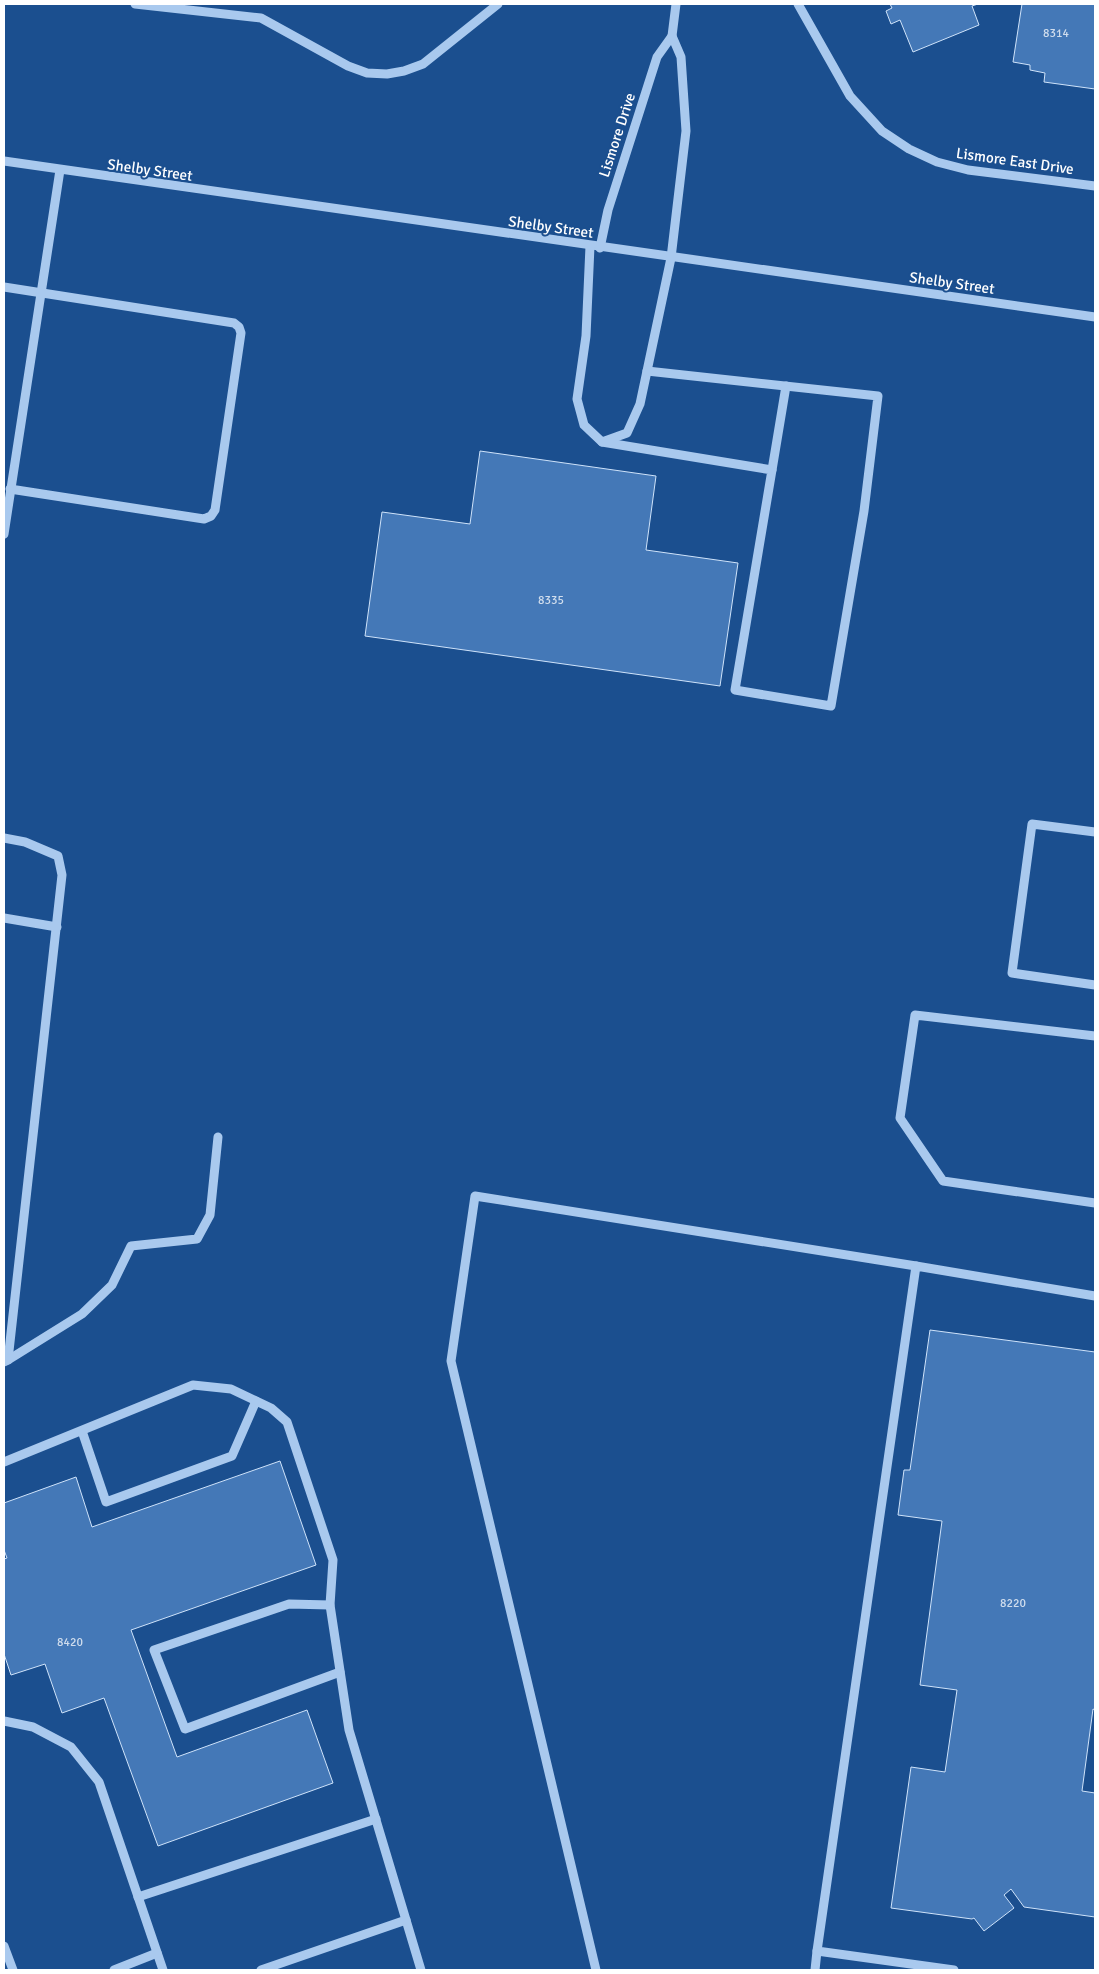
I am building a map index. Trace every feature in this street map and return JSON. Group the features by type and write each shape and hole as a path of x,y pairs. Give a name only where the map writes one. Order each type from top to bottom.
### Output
{"street":[{"path":"135,4 261,18 348,66 367,73 387,74 404,71 423,64 498,4"},
{"name":"Lismore Drive","path":"600,248 608,210 657,57 672,36 676,4"},
{"name":"Lismore East Drive","path":"798,4 850,96 882,131 909,150 937,162 968,170 1095,186"},
{"name":"Lismore Drive","path":"602,442 627,433 640,404 671,258 686,120 681,57 672,36"},
{"name":"Shelby Street","path":"4,161 600,248 1095,317"},
{"path":"4,534 60,170"},
{"path":"590,246 586,336 577,399 584,425 602,442 772,470"},
{"path":"4,287 234,323 242,333 215,510 211,516 204,519 10,490"},
{"path":"647,371 786,386 878,396 864,511 831,706 735,690 786,386"},
{"path":"1095,832 1032,824 1012,973 1095,985"},
{"path":"4,838 25,842 58,856 62,875 6,1361"},
{"path":"4,918 57,928"},
{"path":"1095,1036 915,1014 900,1118 943,1182 1095,1203"},
{"path":"6,1361 82,1314 112,1285 131,1246 197,1239 210,1215 218,1137"},
{"path":"596,1970 451,1361 475,1196 1095,1296"},
{"path":"814,1970 916,1266"},
{"path":"4,1462 193,1385 231,1389 272,1408 287,1422 333,1560 330,1605 350,1730 420,1970"},
{"path":"82,1430 106,1502 232,1456 256,1401"},
{"path":"330,1605 289,1604 154,1650 185,1729 340,1672"},
{"path":"4,1722 34,1727 71,1746 100,1782 163,1970"},
{"path":"138,1897 376,1819"},
{"path":"261,1970 406,1920"},
{"path":"4,1946 12,1970"},
{"path":"817,1950 954,1970"},
{"path":"114,1970 157,1953"}],"building":[{"path":"890,4 978,4 972,6 979,25 913,52 900,20 891,24 886,11 892,8"},
{"path":"1022,4 1095,4 1095,89 1044,82 1045,73 1030,70 1030,65 1013,62"},
{"path":"480,451 656,476 646,550 738,563 720,686 365,636 382,512 470,524"},
{"path":"930,1330 1095,1352 1095,1710 1093,1709 1082,1791 1095,1793 1095,1917 1024,1907 1011,1889 1004,1895 1014,1908 984,1931 974,1918 891,1908 911,1767 945,1772 957,1690 920,1685 942,1521 898,1515 904,1470 910,1470"},
{"path":"280,1461 316,1565 131,1630 177,1757 307,1710 333,1783 158,1846 104,1698 62,1713 45,1664 11,1675 4,1654 4,1559 7,1558 4,1550 4,1503 76,1477 92,1527"}]}
